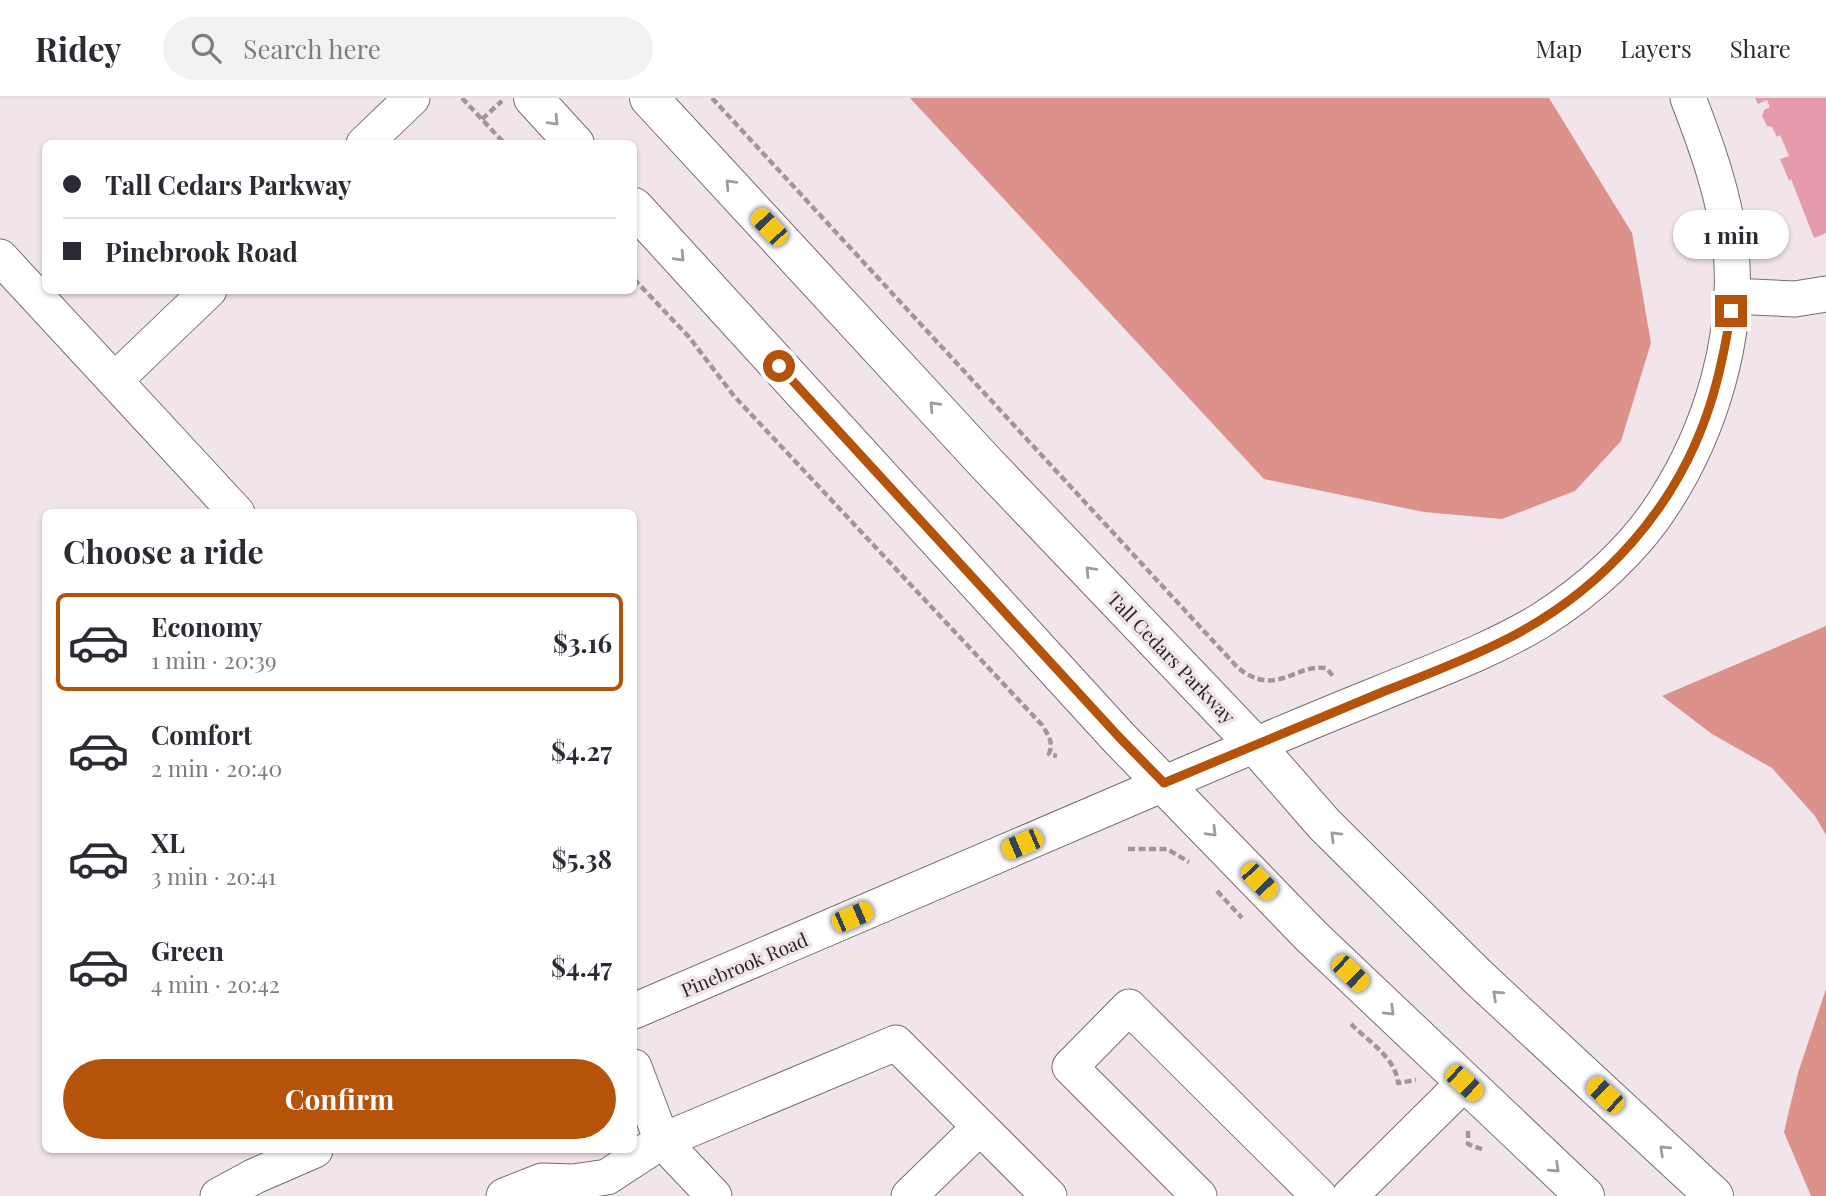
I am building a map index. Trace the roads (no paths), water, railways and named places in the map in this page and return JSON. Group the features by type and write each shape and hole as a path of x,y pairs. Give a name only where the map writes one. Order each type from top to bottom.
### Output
{"main road":[{"path":"533,98 571,140"},
{"name":"Tall Cedars Parkway","path":"649,98 985,462 1255,745 1324,824 1478,977 1714,1196"},
{"path":"637,210 1110,727 1312,937 1585,1196"}],"street":[{"path":"368,140 412,98"},
{"name":"Pinebrook Road","path":"637,1010 1509,638 1576,597 1627,550 1665,501 1693,447 1717,381 1731,311 1731,250 1719,187 1688,98"},
{"path":"0,257 233,509"},
{"path":"115,380 205,294"},
{"path":"1732,296 1795,299 1826,294"},
{"path":"1199,1196 1070,1067 1129,1007 1319,1196"},
{"path":"504,1196 542,1181 572,1182 593,1188 662,1141 896,1043 1049,1196"},
{"path":"637,1074 662,1141 714,1196"},
{"path":"1350,1196 1464,1083"},
{"path":"909,1196 980,1127"},
{"path":"218,1196 255,1176 308,1153"}]}
